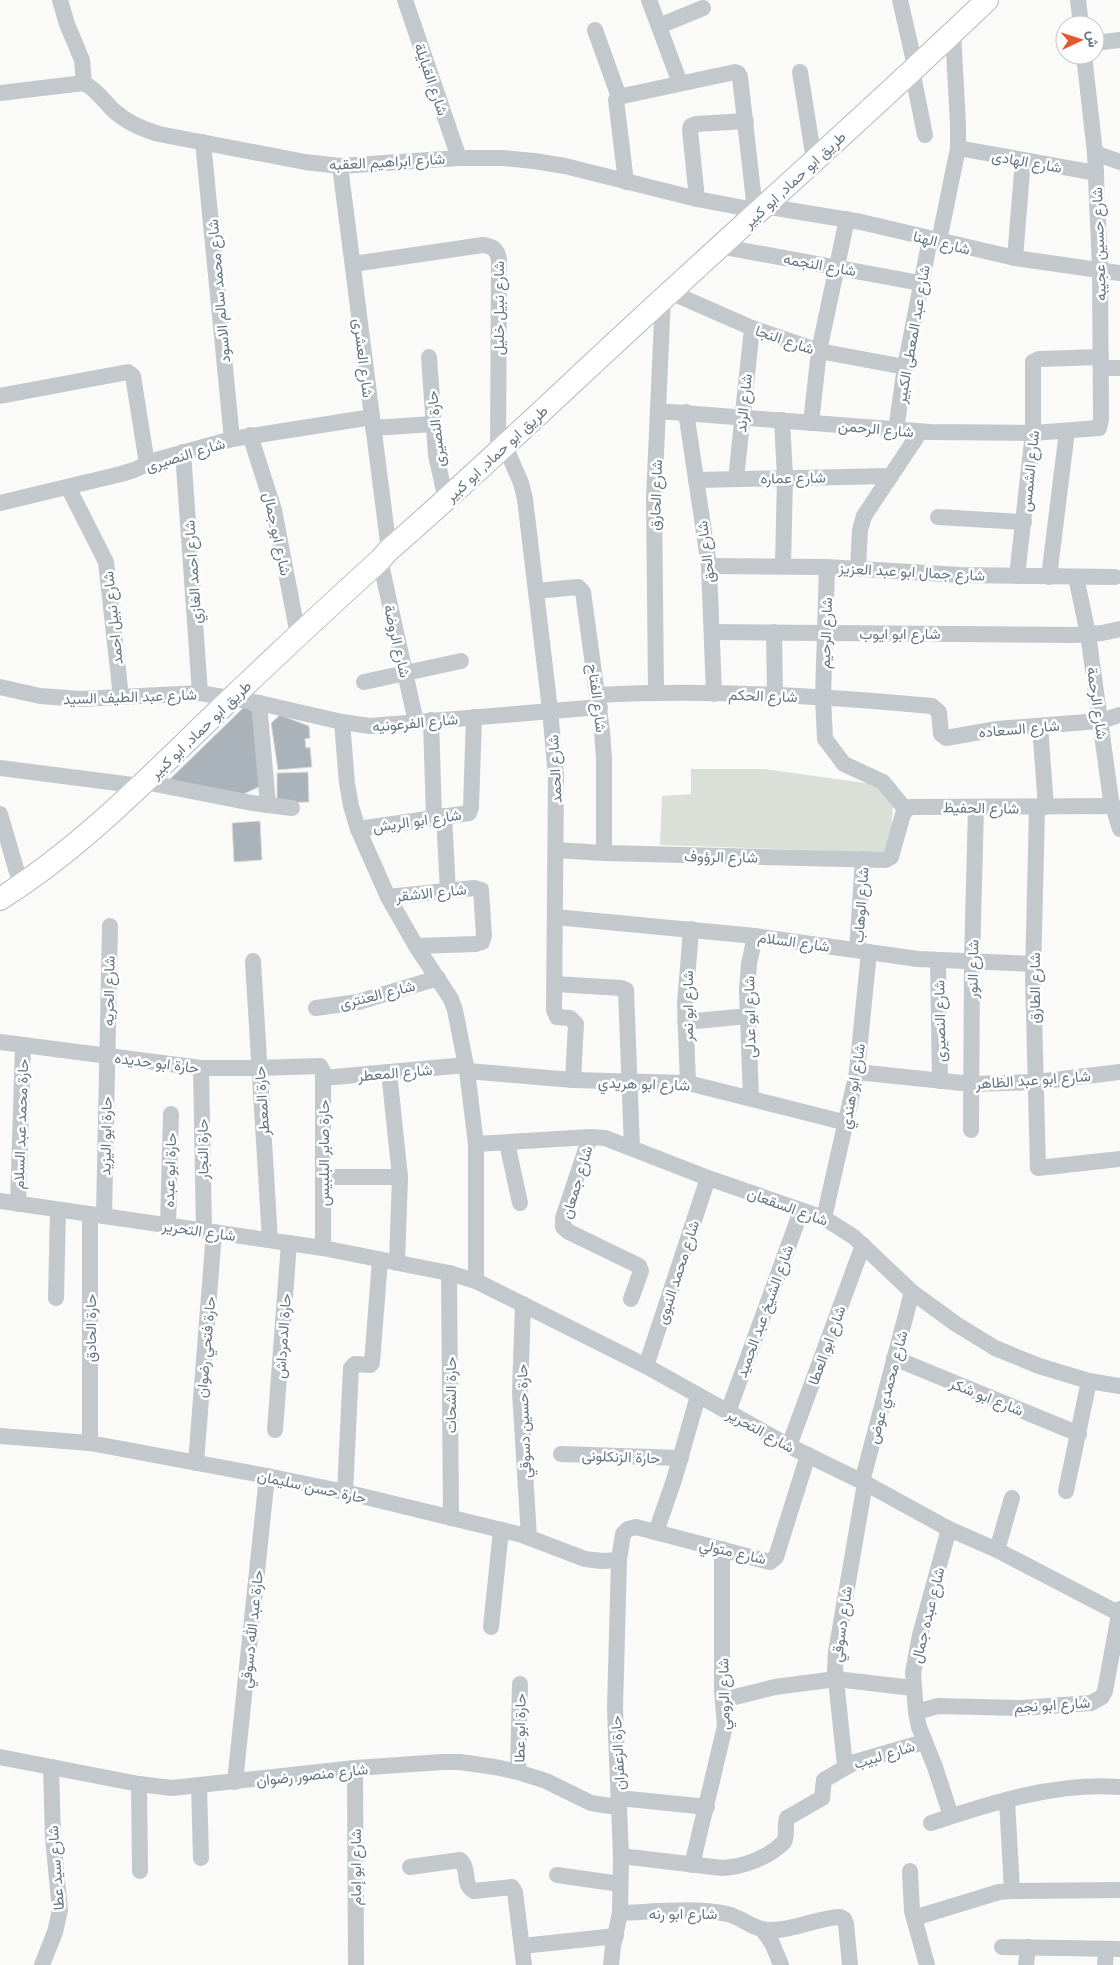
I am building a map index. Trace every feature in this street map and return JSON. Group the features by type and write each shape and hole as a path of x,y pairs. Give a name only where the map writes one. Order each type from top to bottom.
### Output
{"main road":[{"name":"طريق ابو حماد, ابو كبير","path":"0,899 49,866 99,826 384,555 502,449 719,246 987,0"}],"street":[{"path":"0,93 84,83 82,60 67,24 60,0"},
{"name":"شارع القبايلة","path":"405,0 458,158"},
{"path":"649,0 680,83"},
{"path":"900,0 925,135"},
{"path":"1078,0 1080,15"},
{"path":"659,26 703,8"},
{"path":"595,30 619,97"},
{"name":"شارع عبد المعطى الكبير","path":"896,430 920,283 934,240 958,148 953,33"},
{"path":"1105,42 1120,40"},
{"name":"شارع حسين عجيبه","path":"1085,65 1096,173 1100,269 1101,422 1099,428 1094,429"},
{"path":"626,182 616,100 619,97 738,72 760,209"},
{"path":"800,72 814,160"},
{"name":"شارع ابراهيم العقبه","path":"84,83 94,88 127,121 143,129 304,162 340,166 458,158 503,158 534,161 572,168 697,199 760,209"},
{"path":"697,199 691,126 696,124 746,122"},
{"name":"شارع محمد سالم الاسود","path":"203,142 232,439"},
{"name":"شارع الهادى","path":"958,148 1096,173"},
{"path":"1094,153 1120,162"},
{"path":"1015,258 1023,160"},
{"name":"شارع العشرى","path":"340,166 373,423 384,555"},
{"name":"شارع الهنا","path":"760,209 847,220 1015,258 1120,273"},
{"path":"811,423 819,351 847,220"},
{"name":"شارع نبيل خليل","path":"353,264 483,245 495,249 499,260 502,449"},
{"name":"شارع النجمه","path":"719,246 920,283"},
{"name":"شارع النجا","path":"667,295 752,328 819,351 905,367"},
{"name":"شارع الحارق","path":"656,692 654,536 658,410 667,295"},
{"name":"شارع الرند","path":"736,479 752,328"},
{"name":"حارة النصيرى","path":"429,357 436,455 446,500"},
{"name":"شارع الشمس","path":"1017,576 1033,433 1032,364 1037,359 1101,362"},
{"path":"1101,362 1120,368"},
{"path":"0,396 128,372 131,373 134,376 147,464"},
{"name":"شارع الرحمن","path":"658,410 920,432 1033,433 1094,429"},
{"name":"شارع الحق","path":"686,412 708,566 714,694"},
{"path":"782,420 785,477 783,566"},
{"name":"شارع النصيرى","path":"0,503 121,474 183,452 250,435 373,423 433,424"},
{"path":"1049,576 1068,431"},
{"path":"858,568 859,537 864,516 920,432"},
{"name":"شارع ابو جمال","path":"250,435 274,510 298,635"},
{"name":"شارع الحمد","path":"502,449 521,483 526,499 550,710 556,784 555,1015 560,1018 570,1018 576,1024 573,1080"},
{"name":"شارع احمد الغازي","path":"183,452 200,693"},
{"name":"شارع عماره","path":"696,480 890,476"},
{"name":"شارع نبيل احمد","path":"68,487 106,562 120,697"},
{"path":"938,517 1024,522"},
{"name":"شارع الروضة","path":"384,555 406,673 424,721 448,891"},
{"name":"شارع جمال ابو عبد العزيز","path":"708,566 858,568 935,574 1115,576"},
{"name":"شارع الرحيم","path":"827,567 823,698 825,739 832,751 844,764 883,782 906,810"},
{"name":"شارع الرحمة","path":"1076,577 1088,634 1100,721 1114,776 1113,806 1120,829"},
{"name":"شارع الفتاح","path":"536,591 578,587 582,590 599,701 604,759 604,853"},
{"name":"شارع ابو ايوب","path":"712,632 1088,634 1120,629"},
{"path":"774,632 775,695"},
{"path":"364,682 461,661"},
{"name":"شارع عبد الطيف السيد","path":"0,687 60,698 81,699 200,693 232,698"},
{"name":"شارع الحكم","path":"599,701 656,692 775,695 928,706 936,708 939,712 941,732"},
{"name":"شارع الفرعونيه","path":"232,698 259,702 359,726 381,726 550,710 599,701"},
{"path":"259,702 268,805"},
{"name":"شارع السعاده","path":"941,732 942,736 946,738 986,731 1100,721 1120,715"},
{"name":"شارع ابو الريش","path":"358,829 466,814 471,810 474,717"},
{"path":"342,722 346,783 358,829 388,897 453,1005 466,1068 476,1144 476,1281"},
{"name":"شارع الطارق","path":"1040,726 1041,808 1034,964 1038,1168 1120,1159"},
{"path":"0,768 143,784 292,808"},
{"name":"شارع الحفيظ","path":"906,810 913,807 1041,808 1113,806"},
{"name":"شارع النور","path":"971,1130 972,962 976,807"},
{"name":"شارع الرؤوف","path":"556,850 604,853 886,860 890,857 906,810"},
{"path":"0,814 21,886"},
{"name":"شارع الوهاب","path":"863,951 864,860"},
{"name":"شارع الاشقر","path":"388,897 474,888 480,890 484,936 482,942 476,944 416,946"},
{"name":"شارع السلام","path":"555,917 755,936 938,961 1034,964"},
{"name":"شارع الحريه","path":"107,1056 110,926"},
{"name":"شارع ابو نمر","path":"688,1083 685,990 691,929"},
{"name":"شارع ابو عدلى","path":"751,1098 748,978 755,936"},
{"name":"شارع ابو هندي","path":"824,1218 857,1072 863,951"},
{"name":"حارة المعطر","path":"253,961 270,1240"},
{"name":"شارع النصيرى","path":"938,961 940,1082"},
{"name":"شارع العنترى","path":"316,1008 358,1002 438,978"},
{"path":"555,984 622,988 626,990 632,1148"},
{"path":"685,1022 748,1016"},
{"name":"حارة ابو حديده","path":"0,1042 201,1068 259,1068 319,1072"},
{"name":"حارة محمد عبد السلام","path":"18,1204 23,1045"},
{"name":"حارة ابو اليزيد","path":"97,1215 107,1056"},
{"name":"حارة النجار","path":"201,1068 209,1231"},
{"name":"شارع المعطر","path":"319,1072 389,1072 466,1068"},
{"name":"شارع ابو هريدي","path":"466,1068 573,1080 688,1083 847,1123"},
{"name":"حارة صابر البلبيس","path":"319,1072 323,1177 323,1248"},
{"path":"389,1072 400,1177 397,1263"},
{"name":"شارع ابو عبد الظاهر","path":"857,1072 972,1084 1036,1082 1120,1072"},
{"name":"حارة ابو عبده","path":"168,1225 171,1114"},
{"name":"شارع السقعان","path":"476,1144 590,1136 613,1141 708,1178 824,1218 845,1230 863,1245 912,1292 956,1324 995,1348 1039,1366 1089,1381 1120,1387"},
{"name":"شارع جمعان","path":"590,1136 563,1218 563,1227 569,1232 640,1266 641,1271 631,1299"},
{"path":"507,1143 520,1203"},
{"path":"323,1177 400,1177"},
{"name":"شارع محمد النبوى","path":"646,1366 708,1178"},
{"name":"شارع التحرير","path":"0,1201 323,1248 449,1273 476,1281 646,1366 789,1446 863,1482 949,1529 996,1550 1120,1612"},
{"path":"56,1298 58,1210"},
{"name":"شارع الشيخ عبد الحميد","path":"728,1412 801,1211"},
{"name":"حارة الحادق","path":"90,1443 97,1215"},
{"name":"حارة فتحي رضوان","path":"196,1463 209,1231"},
{"name":"حارة الدمرداش","path":"275,1430 289,1243"},
{"name":"شارع ابو العطا","path":"789,1446 863,1245"},
{"path":"345,1492 351,1368 355,1364 370,1365 372,1363 380,1260"},
{"name":"حارة الشحات","path":"449,1273 451,1518"},
{"name":"شارع محمدي عوض","path":"863,1482 912,1292"},
{"name":"حارة حسين دسوقي","path":"522,1304 520,1392 529,1537"},
{"name":"شارع ابو شكر","path":"894,1358 1079,1434"},
{"path":"1066,1491 1089,1381"},
{"path":"656,1532 681,1458 698,1396"},
{"name":"حارة حسن سليمان","path":"0,1436 90,1443 267,1476 345,1492 529,1537 585,1558 602,1561 619,1560"},
{"name":"حارة الزنكلونى","path":"560,1454 681,1458"},
{"name":"شارع متولي","path":"622,1541 623,1534 628,1528 636,1527 766,1562 774,1560 808,1455"},
{"name":"حارة عبد الله دسوقي","path":"235,1782 267,1476"},
{"name":"شارع دسوقي","path":"845,1766 836,1679 836,1652 863,1482"},
{"path":"996,1550 1012,1498"},
{"name":"شارع عبده جمال","path":"949,1529 920,1635 913,1673 916,1712 924,1742 935,1767 951,1816"},
{"path":"491,1627 501,1530"},
{"name":"حارة الزعفران","path":"611,1965 620,1913 621,1856 615,1709 619,1560 622,1541"},
{"name":"شارع الرومي","path":"692,1865 723,1739 725,1713 723,1700 722,1549"},
{"name":"شارع ابو نجم","path":"916,1712 938,1706 1021,1708 1091,1704 1102,1697 1105,1690 1120,1612"},
{"path":"723,1700 775,1687 836,1679 914,1688"},
{"name":"حارة ابو عطا","path":"518,1772 520,1684"},
{"name":"شارع لبيب","path":"692,1865 722,1868 736,1867 749,1863 781,1846 786,1838 785,1823 787,1818 822,1798 824,1780 845,1766 865,1758 924,1742"},
{"name":"شارع منصور رضوان","path":"0,1757 139,1784 172,1788 355,1768 442,1762 477,1764 518,1772 546,1781 592,1803 610,1806 619,1802 707,1806"},
{"name":"شارع سيد عطا","path":"42,1965 55,1932 60,1910 53,1838 51,1767"},
{"name":"شارع ابو إمام","path":"355,1768 356,1965"},
{"path":"139,1784 140,1871"},
{"path":"200,1785 200,1858"},
{"path":"931,1823 1032,1794 1088,1786 1120,1786"},
{"path":"1007,1800 1012,1890"},
{"path":"621,1856 692,1865"},
{"path":"410,1867 460,1860 464,1862 467,1884 470,1890 512,1887 515,1892 524,1965"},
{"path":"910,1871 911,1904 927,1965"},
{"path":"556,1875 620,1884"},
{"path":"914,1918 1012,1890 1120,1890"},
{"name":"شارع ابو رنه","path":"620,1913 708,1911 729,1914 762,1929 779,1930 840,1916 846,1924 850,1965"},
{"path":"762,1929 772,1943 781,1965"},
{"path":"522,1946 616,1936"},
{"path":"1002,1947 1110,1954"},
{"path":"1026,1965 1028,1948"}],"shaded area":[{"path":"691,769 764,769 894,787 890,853 660,845 662,796 691,794"}],"building":[{"path":"245,706 254,712 259,787 237,797 166,783"},
{"path":"280,715 309,726 310,738 305,739 306,748 310,747 312,767 278,770 271,723"},
{"path":"308,772 309,802 277,803 277,773"},
{"path":"260,821 262,860 234,862 232,823"}]}
